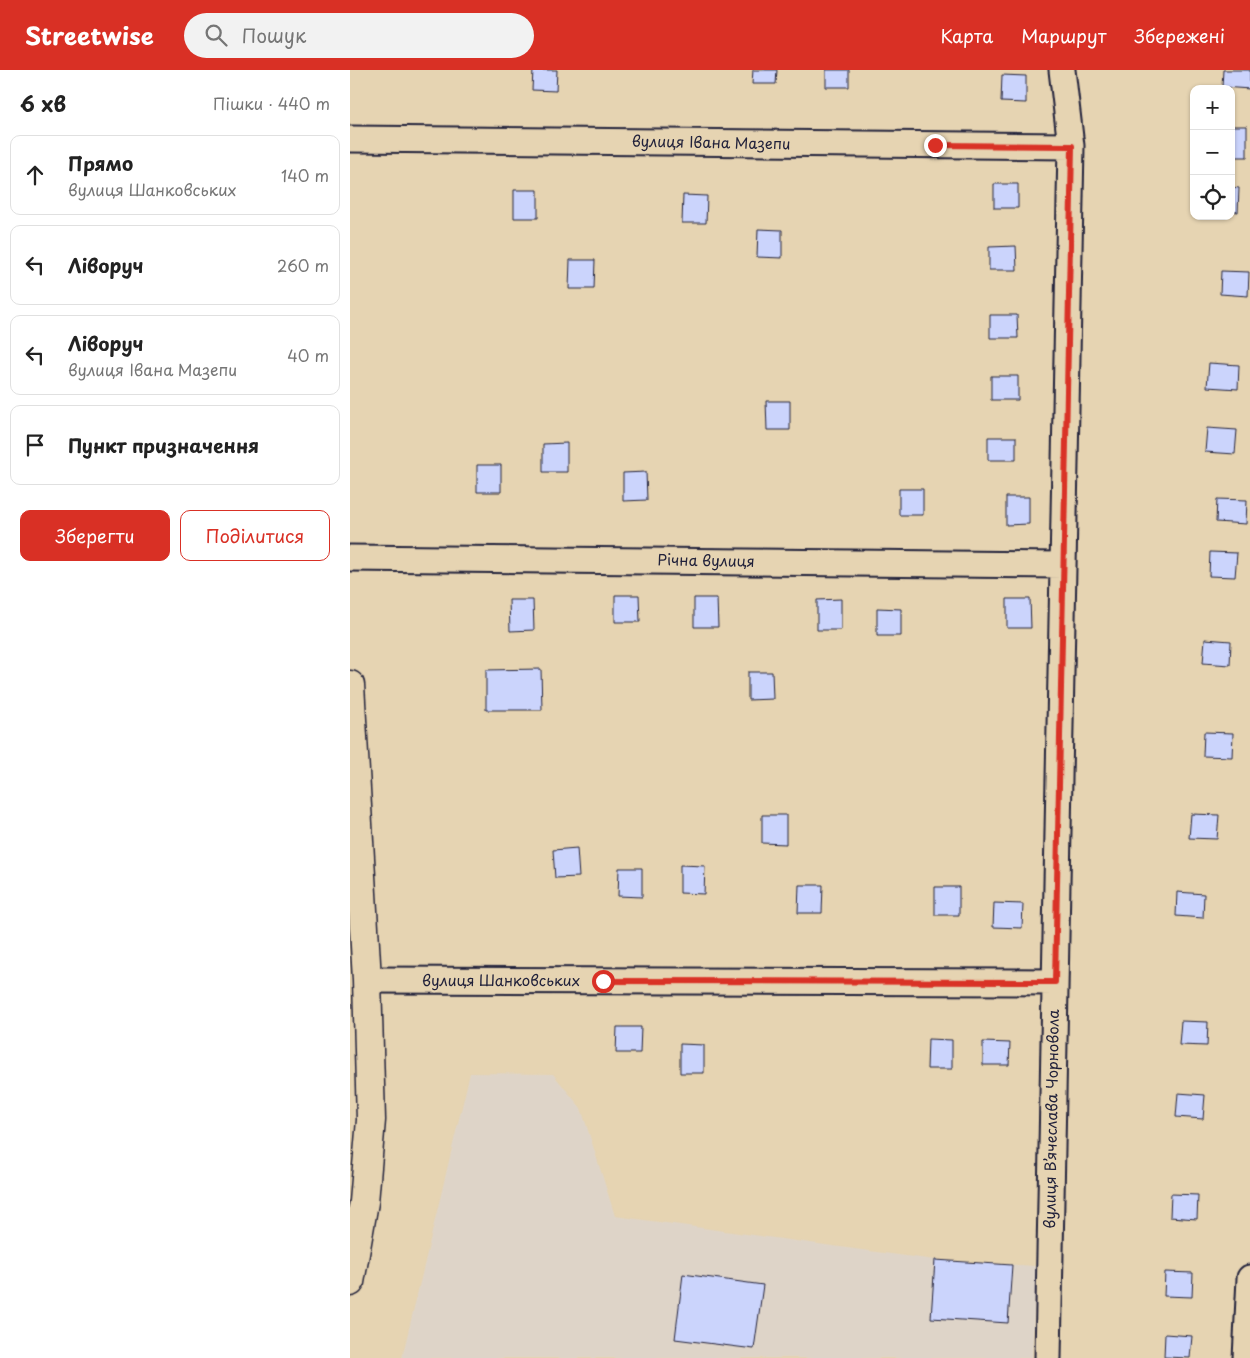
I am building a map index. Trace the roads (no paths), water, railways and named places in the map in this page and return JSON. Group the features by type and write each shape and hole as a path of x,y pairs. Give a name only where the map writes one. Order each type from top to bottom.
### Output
{"highway":[{"path":"350,685 367,980 371,1120 364,1202 355,1222 350,1282"}],"street":[{"name":"вулиця Вʼячеслава Чорновола","path":"1048,1358 1062,565 1072,146 1062,70"},
{"name":"вулиця Івана Мазепи","path":"350,140 1072,146"},
{"name":"Річна вулиця","path":"350,558 1062,565"},
{"name":"вулиця Шанковських","path":"367,980 1055,982"},
{"path":"1246,1358 1250,1278"}]}
